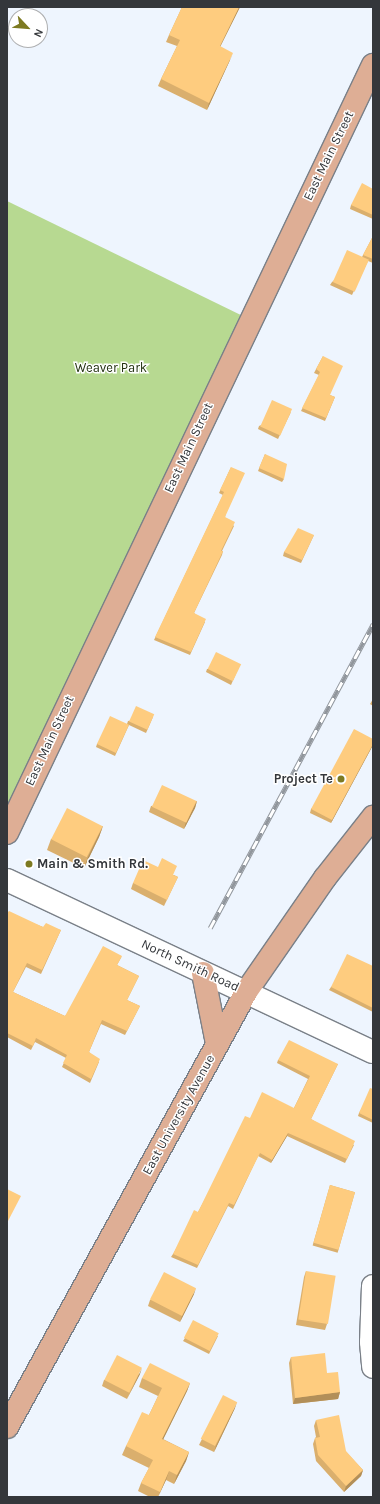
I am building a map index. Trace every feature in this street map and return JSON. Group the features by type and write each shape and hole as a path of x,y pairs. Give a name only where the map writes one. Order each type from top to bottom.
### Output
{"main road":[{"name":"East Main Street","path":"7,832 373,65"},
{"name":"East University Avenue","path":"7,1427 246,992 321,884 373,817"},
{"path":"203,973 217,1044"}],"street":[{"name":"North Smith Road","path":"7,880 373,1052"},
{"path":"373,1286 371,1304 373,1367"}],"green space":[{"name":"Weaver Park","path":"7,201 249,319 7,821"}],"building":[{"path":"182,7 239,7 220,46 233,53 209,103 161,79 180,40 169,35"},
{"path":"362,183 373,189 373,215 351,205"},
{"path":"373,236 373,259 363,255"},
{"path":"347,250 369,260 355,292 333,282"},
{"path":"323,356 343,366 330,395 335,397 326,418 302,408 320,372 316,369"},
{"path":"272,400 292,409 280,435 260,426"},
{"path":"265,454 287,464 284,479 259,468"},
{"path":"231,467 245,473 225,517 235,522 194,613 206,619 191,652 155,637 224,492 220,490"},
{"path":"298,528 314,535 302,560 284,552"},
{"path":"216,652 241,664 233,681 208,669"},
{"path":"136,706 154,714 147,730 129,722"},
{"path":"110,716 129,725 116,753 97,744"},
{"name":"Project Te","path":"354,729 373,739 373,744 332,820 311,809"},
{"path":"162,785 196,801 186,823 152,807"},
{"path":"67,808 103,826 87,857 51,839"},
{"path":"162,858 177,866 173,875 178,877 167,900 133,883 143,860 158,867"},
{"path":"9,911 43,927 46,923 61,930 42,970 27,963 13,992 65,1016 103,946 122,956 117,965 139,976 127,1000 140,1006 127,1031 102,1020 89,1052 100,1059 91,1079 63,1063 67,1055 36,1038 33,1046 7,1033 7,913"},
{"path":"347,954 373,966 373,1008 331,987"},
{"path":"289,1040 338,1064 311,1119 355,1141 347,1159 288,1133 272,1160 260,1153 234,1205 229,1203 198,1265 173,1254 194,1210 198,1212 245,1116 250,1118 262,1092 294,1108 310,1076 278,1060"},
{"path":"370,1088 373,1089 373,1120 359,1113"},
{"path":"330,1185 355,1192 338,1250 313,1243"},
{"path":"7,1189 21,1196 8,1221 7,1221"},
{"path":"306,1271 336,1276 328,1324 298,1319"},
{"path":"164,1272 196,1288 182,1316 150,1300"},
{"path":"193,1320 219,1333 210,1351 184,1338"},
{"path":"325,1353 327,1373 338,1372 340,1392 295,1398 291,1357"},
{"path":"117,1355 142,1368 129,1393 104,1380"},
{"path":"150,1363 190,1383 162,1439 189,1452 177,1475 169,1471 160,1492 141,1483 153,1460 126,1446 142,1412 149,1415 162,1388 142,1378"},
{"path":"223,1395 237,1402 215,1446 201,1439"},
{"path":"339,1415 346,1451 363,1470 346,1486 318,1455 315,1438 320,1437 316,1420"}],"railway":[{"path":"210,928 373,624"}],"place":[{"name":"Project Te","path":"341,779"},
{"name":"Main & Smith Rd.","path":"29,864"}]}
